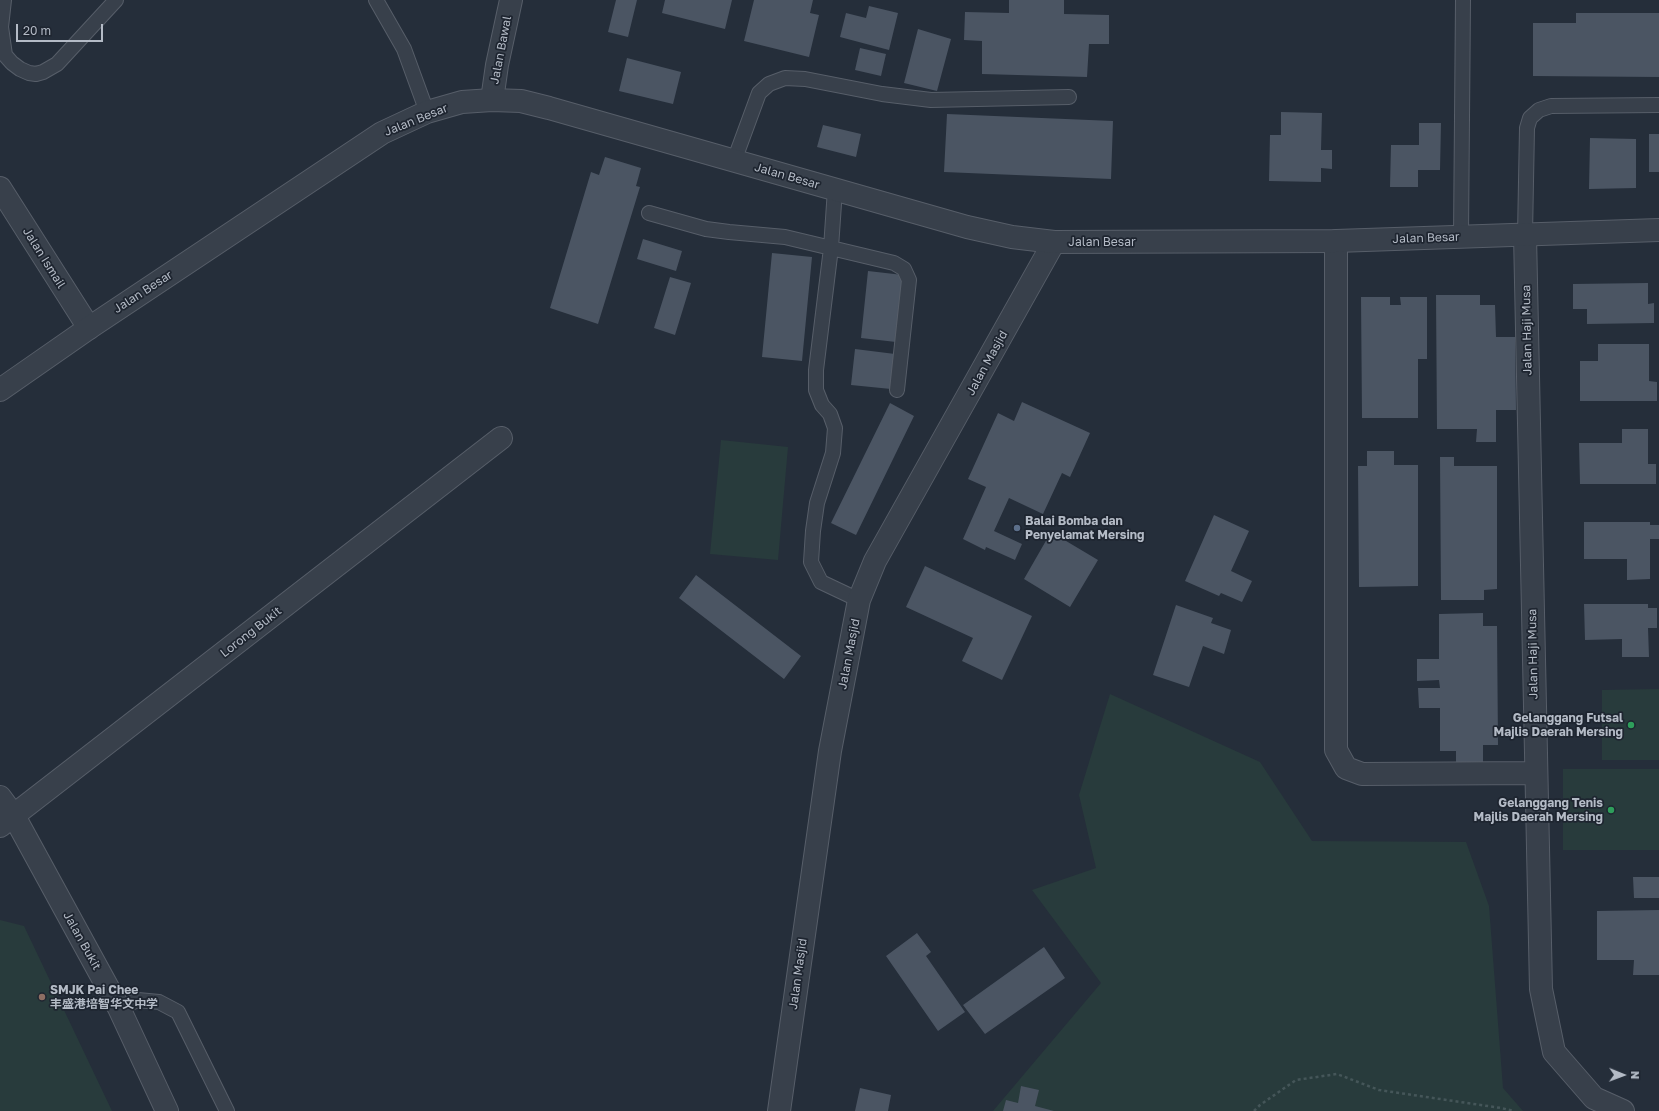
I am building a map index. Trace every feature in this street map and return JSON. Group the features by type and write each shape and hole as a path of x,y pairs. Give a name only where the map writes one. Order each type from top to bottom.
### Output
{"street":[{"name":"Jalan Bawal","path":"492,100 497,65 511,0"},
{"name":"Jalan Besar","path":"0,390 89,328 382,133 427,112 462,102 492,100 521,101 968,227 1012,237 1054,242 1336,241 1659,230"},
{"name":"Jalan Ismail","path":"0,188 89,328"},
{"name":"Jalan Haji Musa","path":"1525,235 1541,989 1554,1052 1594,1098 1623,1111"},
{"path":"1336,241 1336,750 1346,768 1362,774 1536,773"},
{"name":"Jalan Masjid","path":"779,1111 830,751 859,600 875,561 1054,242"},
{"name":"Lorong Bukit","path":"7,821 501,438"},
{"name":"Jalan Bukit","path":"0,797 7,821 119,1008 168,1111"}],"lane":[{"path":"4,0 1,27 5,55 20,69 36,74 43,72 56,64 116,0"},
{"path":"376,0 404,49 427,112"},
{"path":"1461,236 1464,0"},
{"path":"734,161 758,93 769,84 785,78 805,80 882,94 931,100 1069,97"},
{"path":"1525,235 1527,128 1530,118 1539,110 1551,106 1659,105"},
{"path":"835,189 831,248 816,370 816,390 822,405 830,414 835,428 834,446 817,503 811,562 821,582 859,600"},
{"path":"649,213 706,229 785,237 894,263 904,269 909,280 897,390"},
{"path":"119,1008 138,1000 160,1002 178,1012 227,1111"}],"path":[{"path":"1254,1111 1260,1105 1296,1080 1338,1074 1379,1090 1514,1111"}],"shaded area":[{"path":"721,440 788,447 778,560 710,554"},
{"name":"Gelanggang Futsal Majlis Daerah Mersing","path":"1659,689 1659,760 1602,760 1602,690"},
{"path":"1110,694 1260,762 1312,841 1466,842 1489,906 1503,1088 1523,1111 993,1111 1101,983 1032,890 1096,868 1079,795"},
{"name":"Gelanggang Tenis Majlis Daerah Mersing","path":"1563,769 1659,769 1659,850 1563,850"},
{"name":"SMJK Pai Chee 丰盛港培智华文中学","path":"0,920 24,926 112,1111 0,1111"}],"building":[{"path":"616,0 637,0 628,37 608,32"},
{"path":"665,0 732,0 725,29 662,13"},
{"path":"754,0 813,0 810,13 819,15 809,57 744,41"},
{"path":"1009,0 1064,0 1064,14 1109,15 1109,44 1089,44 1087,77 982,74 982,41 964,40 965,12 1009,13"},
{"path":"869,6 898,13 889,50 840,37 846,13 866,18"},
{"path":"1576,13 1659,13 1659,77 1533,76 1533,23 1576,23"},
{"path":"918,29 951,39 937,91 904,83"},
{"path":"860,48 886,54 881,76 855,70"},
{"path":"627,58 681,72 673,104 619,91"},
{"path":"1281,112 1322,113 1321,150 1332,150 1332,169 1321,168 1321,182 1269,181 1270,135 1281,135"},
{"path":"947,114 1113,121 1111,179 944,172"},
{"path":"1419,123 1441,123 1440,170 1418,170 1418,187 1390,187 1391,145 1419,145"},
{"path":"823,125 861,134 856,157 817,147"},
{"path":"1649,134 1659,134 1659,172 1649,172"},
{"path":"1590,138 1636,139 1636,188 1589,189"},
{"path":"605,157 641,168 636,186 640,187 598,324 550,308 591,172 599,175"},
{"path":"643,239 682,251 676,271 637,259"},
{"path":"772,253 812,257 802,361 762,357"},
{"path":"868,271 903,275 896,342 861,338"},
{"path":"670,277 691,283 675,335 654,328"},
{"path":"1648,283 1648,304 1654,303 1654,323 1587,324 1587,309 1573,309 1573,284"},
{"path":"1436,295 1480,295 1480,305 1495,305 1496,337 1515,337 1516,410 1496,410 1496,442 1476,442 1477,429 1437,429"},
{"path":"1361,297 1390,297 1390,305 1401,305 1400,297 1427,297 1427,359 1418,359 1418,418 1362,418"},
{"path":"1598,344 1649,344 1649,381 1657,382 1657,401 1580,401 1580,361 1598,361"},
{"path":"855,349 895,354 891,389 851,385"},
{"path":"1022,402 1090,433 1070,477 1062,473 1043,514 1009,498 994,531 1022,544 1015,560 986,547 985,550 963,539 986,487 968,479 998,413 1014,421"},
{"path":"890,403 914,416 856,535 831,523"},
{"path":"1622,429 1648,429 1648,464 1656,464 1656,484 1580,484 1579,443 1622,443"},
{"path":"1367,451 1394,451 1394,465 1418,465 1418,586 1359,587 1358,466 1367,466"},
{"path":"1440,457 1454,457 1454,466 1497,466 1497,589 1484,590 1484,600 1441,600"},
{"path":"1214,515 1249,531 1231,571 1252,581 1242,602 1221,593 1219,596 1185,581"},
{"path":"1584,522 1650,522 1650,525 1659,525 1659,539 1650,539 1650,579 1627,580 1627,559 1584,559"},
{"path":"1051,532 1098,560 1070,607 1024,579"},
{"path":"925,566 1032,616 1002,680 962,661 973,638 906,607"},
{"path":"696,575 801,656 784,679 679,598"},
{"path":"1584,604 1648,604 1648,608 1657,608 1657,628 1648,628 1649,657 1622,657 1622,639 1585,640"},
{"path":"1176,605 1213,618 1211,623 1231,630 1224,654 1203,646 1189,687 1153,675"},
{"path":"1483,613 1483,626 1497,626 1498,745 1483,745 1483,763 1456,763 1456,751 1440,751 1440,708 1419,708 1418,688 1440,688 1439,680 1417,681 1417,659 1439,659 1439,614"},
{"path":"1633,877 1659,877 1659,898 1634,898"},
{"path":"1659,910 1659,975 1633,975 1634,960 1597,960 1597,911"},
{"path":"917,933 931,952 926,956 965,1012 938,1031 886,956"},
{"path":"1044,947 1065,978 985,1034 963,1005"},
{"path":"1021,1086 1039,1090 1035,1106 1054,1111 1003,1111 1006,1100 1018,1103"},
{"path":"860,1088 891,1095 888,1111 855,1111"}],"place":[{"name":"Balai Bomba dan Penyelamat Mersing","path":"1017,528"},
{"name":"Gelanggang Futsal Majlis Daerah Mersing","path":"1631,725"},
{"name":"Gelanggang Tenis Majlis Daerah Mersing","path":"1611,810"},
{"name":"SMJK Pai Chee 丰盛港培智华文中学","path":"42,997"}]}
